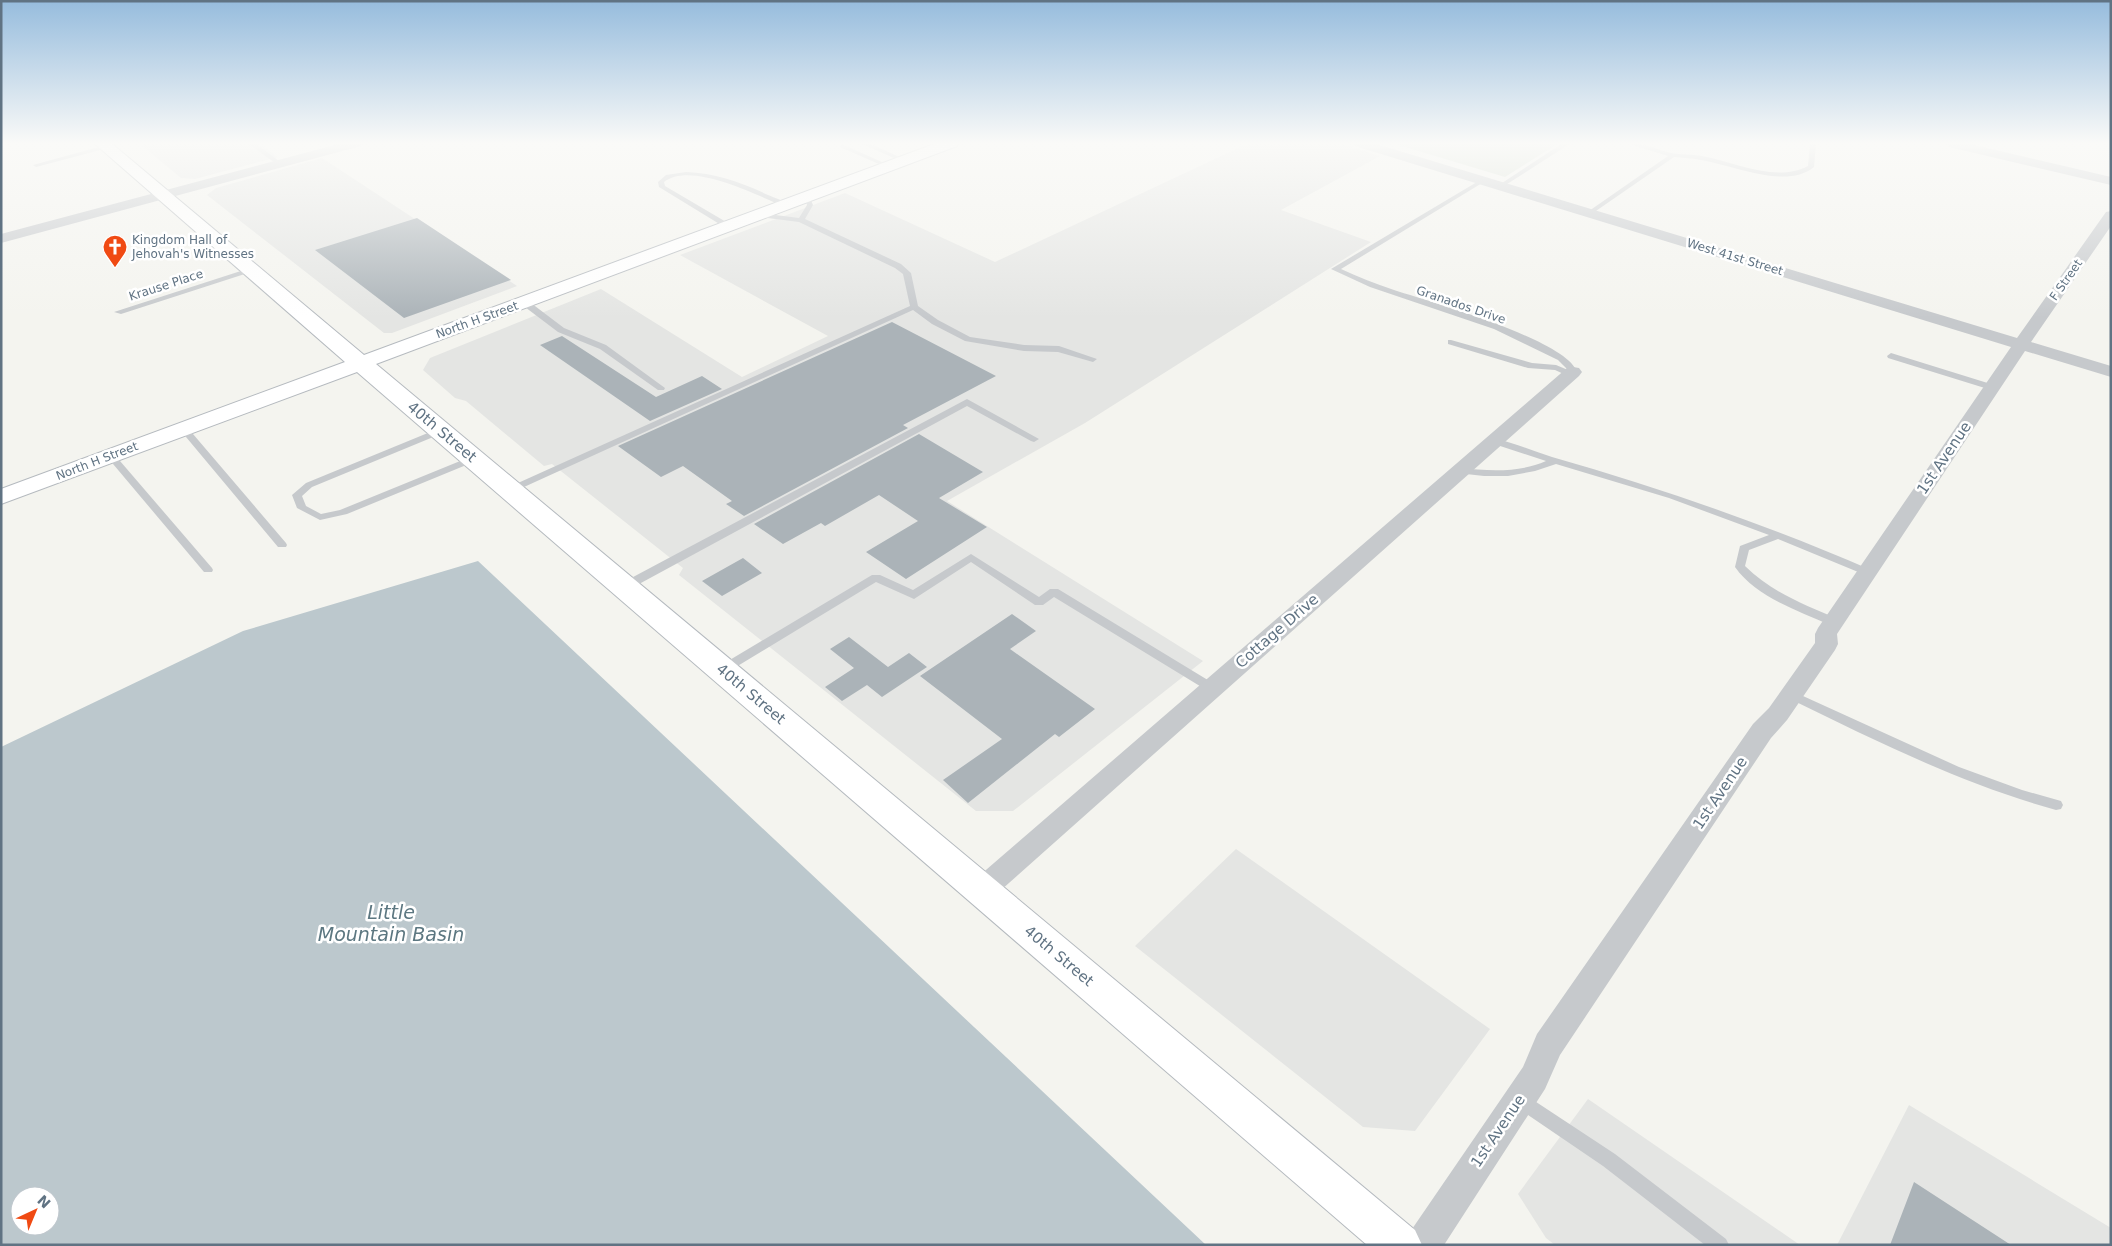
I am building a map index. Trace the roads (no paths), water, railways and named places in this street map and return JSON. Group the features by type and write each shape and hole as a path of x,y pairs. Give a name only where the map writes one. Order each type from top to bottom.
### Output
{"main road":[{"name":"40th Street","path":"168,201 1400,1245"},
{"name":"North H Street","path":"1,497 796,201"}],"street":[{"path":"1,239 143,201"},
{"name":"West 41st Street","path":"1555,201 2111,372"},
{"name":"F Street","path":"2021,344 2111,215"},
{"name":"1st Avenue","path":"1423,1245 1534,1078 1548,1046 1559,1029 1762,731 1792,695 1827,644 1826,634 2021,344"},
{"name":"Cottage Drive","path":"982,890 1572,373"}],"lane":[{"path":"686,201 729,226"},
{"path":"776,201 785,205"},
{"path":"801,220 810,205 809,201"},
{"name":"Granados Drive","path":"1449,201 1335,269 1360,282 1489,323 1562,358 1571,366 1572,373"},
{"path":"1591,212 1607,201"},
{"path":"760,214 801,220 898,266 907,273 914,307 935,322 968,339 1024,348 1059,348 1093,359"},
{"name":"Krause Place","path":"118,312 250,271"},
{"path":"524,302 562,330 602,347 661,388"},
{"path":"510,490 914,307"},
{"path":"1451,342 1531,366 1556,368 1572,373"},
{"path":"1891,356 1991,387"},
{"path":"624,587 967,402 1034,439"},
{"path":"184,429 282,545"},
{"path":"440,431 309,485 297,495 302,508 320,517 343,512 472,458"},
{"path":"1494,441 1554,461 1608,475 1778,535 1867,572"},
{"path":"111,456 208,570"},
{"path":"1460,471 1480,474 1514,472 1538,469 1554,461"},
{"path":"1778,535 1744,548 1740,567 1753,581 1789,602 1834,622"},
{"path":"722,670 876,577 914,595 971,557 1039,602 1054,592 1212,688"},
{"path":"1792,695 1912,754 2026,798 2056,805"},
{"path":"1519,1099 1609,1160 1720,1245"}],"water":[{"name":"Little Mountain Basin","path":"478,561 1206,1245 1,1245 1,747 243,631"}],"place":[{"name":"Kingdom Hall of Jehovah's Witnesses","path":"115,268"}]}
